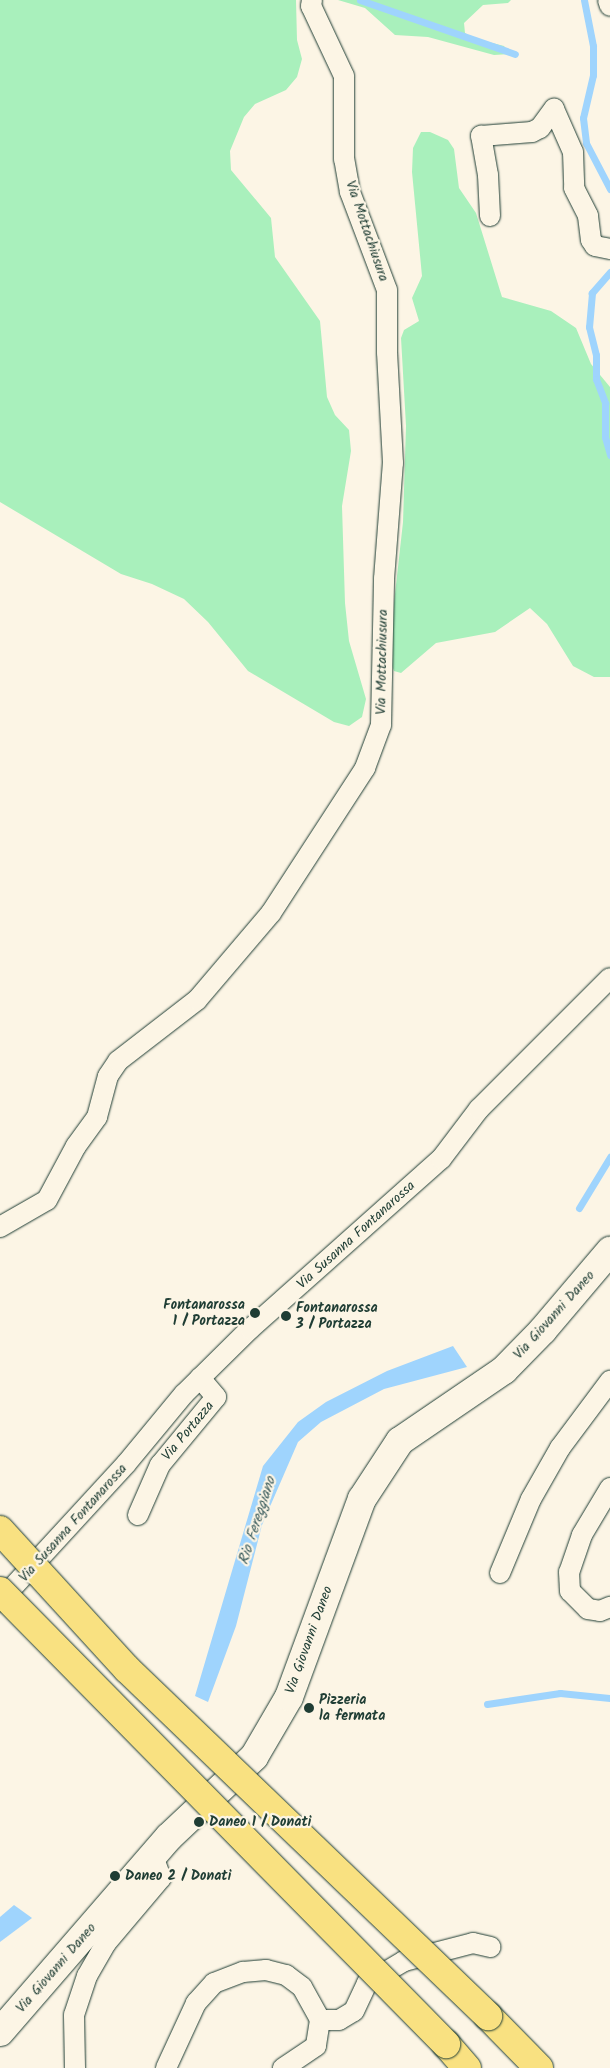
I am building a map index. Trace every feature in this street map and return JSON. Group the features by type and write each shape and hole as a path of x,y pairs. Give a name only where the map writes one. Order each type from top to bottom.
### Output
{"highway":[{"path":"0,1530 127,1669 488,2016 539,2068"},
{"path":"0,1591 446,2044 467,2068"}],"street":[{"name":"Via Mottachiusura","path":"0,1227 47,1200 76,1146 97,1117 108,1076 118,1062 197,1000 271,913 365,768 381,725 384,579 394,463 387,352 388,290 350,192 344,159 344,76 311,6 312,0"},
{"path":"608,0 610,6"},
{"path":"490,216 488,175 481,136 532,132 540,128 554,109 573,152 574,188 588,216 591,240 595,246 609,248"},
{"name":"Via Susanna Fontanarossa","path":"0,1601 200,1378 441,1159 479,1109 610,978"},
{"name":"Via Giovanni Daneo","path":"0,2032 153,1856 254,1757 289,1696 362,1499 381,1466 400,1441 504,1370 543,1330 610,1251"},
{"name":"Via Portazza","path":"138,1515 160,1465 216,1397 200,1378"},
{"path":"500,1573 531,1499 560,1448 610,1380"},
{"path":"610,1488 582,1535 569,1572 570,1591 588,1609 600,1611 610,1607"},
{"path":"74,2068 74,2015 87,1976 106,1943 162,1878 153,1856"},
{"path":"320,2020 339,2020 354,2011 368,1983 404,1961 473,1943 491,1947"},
{"path":"166,2068 196,2003 214,1982 243,1972 266,1970 286,1975 302,1986 320,2020 316,2046 283,2068"}],"green space":[{"path":"0,0 296,0 297,40 302,59 297,77 286,90 255,104 244,117 230,151 231,170 271,218 275,257 320,321 327,397 335,415 349,430 351,451 342,506 345,603 349,641 366,699 362,717 349,726 334,722 248,671 208,622 184,599 152,584 121,574 0,502"},
{"path":"338,0 511,0 508,3 483,5 464,23 465,33 473,38 504,46 510,54 494,55 428,37 395,35 365,8"},
{"path":"421,132 430,132 448,140 454,149 459,188 476,213 502,297 551,311 576,328 591,364 610,387 610,677 594,677 573,666 547,624 530,608 495,632 436,643 401,673 394,671 391,663 391,630 403,522 406,426 401,338 404,330 419,321 412,298 422,276 412,172 413,148"}],"water":[{"name":"Rio Fereggiano","path":"453,1346 467,1367 384,1389 321,1422 298,1442 262,1525 236,1626 208,1702 195,1696 263,1466 298,1422 326,1402 387,1371"},
{"path":"14,1905 32,1918 0,1942 0,1917"}],"waterway":[{"path":"360,0 515,54"},
{"path":"584,0 593,46 593,75 583,118 586,143 610,189"},
{"path":"610,272 592,293 589,327 596,355 596,379 605,403 605,437 610,455"},
{"name":"Rio Fereggiano","path":"579,1208 610,1157"},
{"path":"487,1704 560,1693 610,1698"}],"place":[{"name":"Fontanarossa 1 / Portazza","path":"255,1313"},
{"name":"Fontanarossa 3 / Portazza","path":"286,1316"},
{"name":"Pizzeria la fermata","path":"309,1708"},
{"name":"Daneo 1 / Donati","path":"199,1822"},
{"name":"Daneo 2 / Donati","path":"115,1876"}]}
